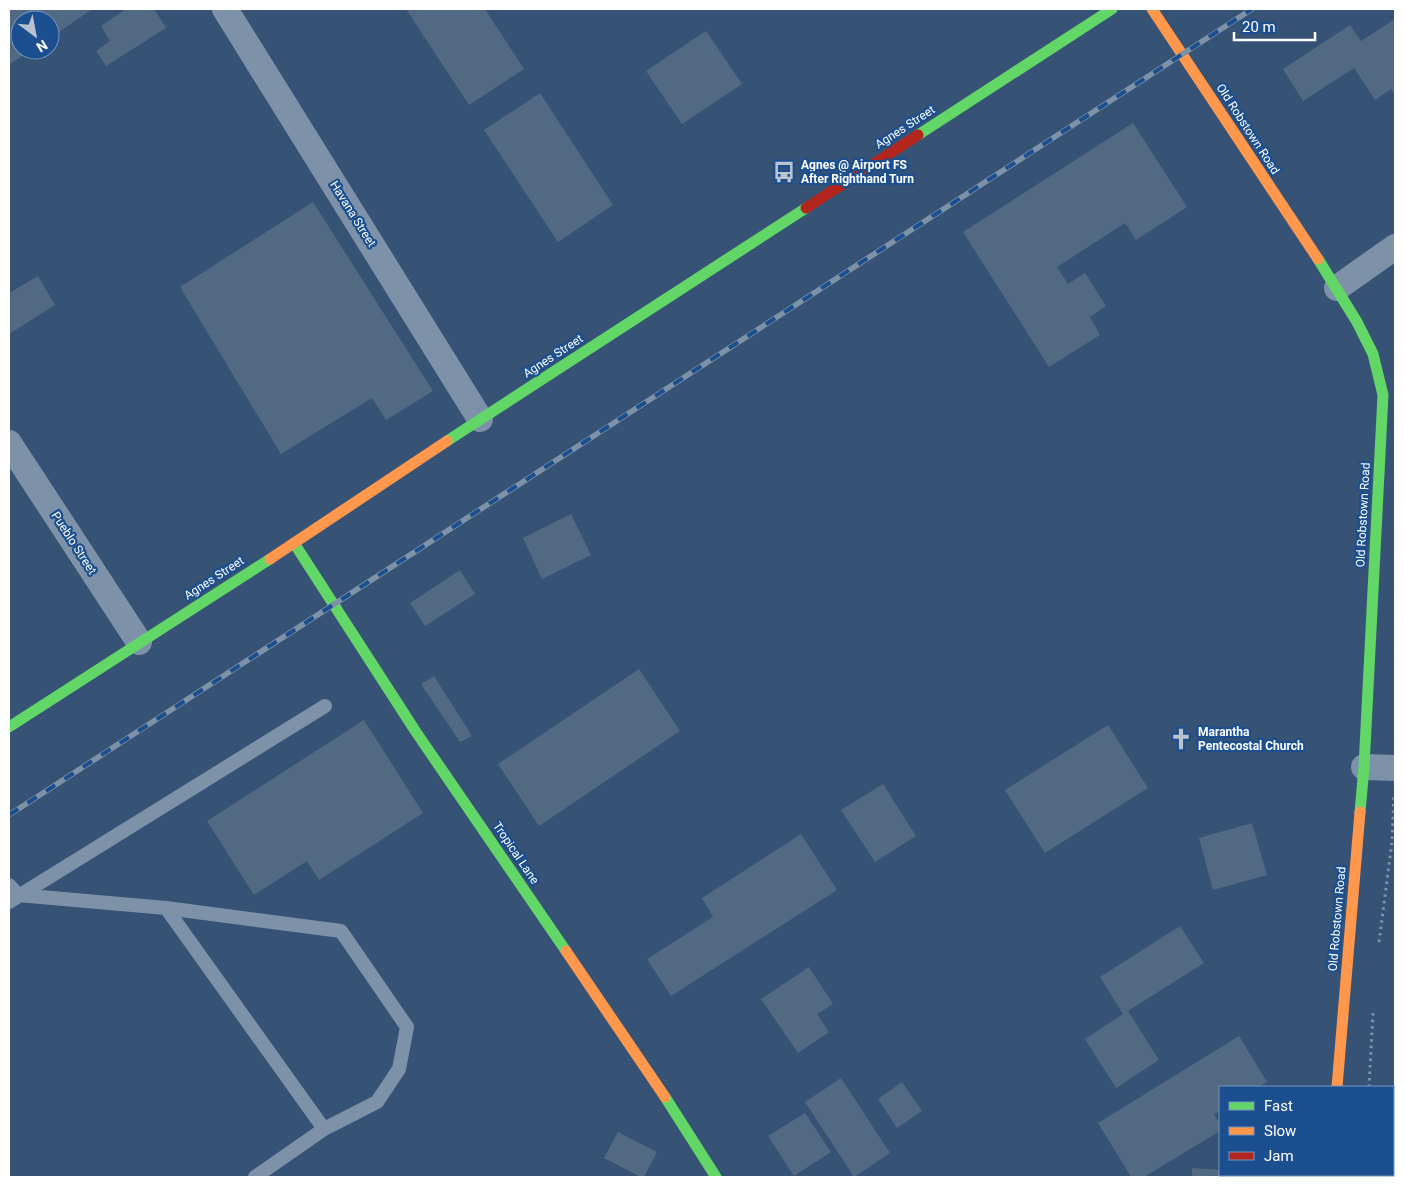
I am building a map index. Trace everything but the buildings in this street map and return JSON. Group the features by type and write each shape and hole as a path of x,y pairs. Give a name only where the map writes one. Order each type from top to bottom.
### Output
{"street":[{"name":"Havana Street","path":"225,9 480,419"},
{"name":"Agnes Street","path":"9,727 1112,9"},
{"name":"Old Robstown Road","path":"1152,9 1337,288 1373,354 1383,395 1387,459 1364,767 1336,1086"},
{"path":"1337,288 1395,247"},
{"name":"Pueblo Street","path":"9,443 139,642"},
{"name":"Tropical Lane","path":"294,543 416,732 640,1059 716,1177"},
{"path":"1364,767 1395,768"}],"lane":[{"path":"12,894 325,706"},
{"path":"12,894 166,908 341,931 407,1027 399,1069 377,1102 324,1129 255,1177"},
{"path":"166,908 324,1129"}],"path":[{"path":"1379,944 1392,842 1395,768"},
{"path":"1370,1086 1373,1011"}],"railway":[{"path":"9,815 1252,9"}],"traffic: fast":[{"path":"918,135 1112,9"},
{"path":"447,441 806,208"},
{"path":"1318,259 1357,322 1373,354 1383,395 1364,767 1360,812"},
{"path":"294,543 416,732 566,951"},
{"path":"9,727 270,559"},
{"path":"665,1097 716,1177"}],"traffic: slow":[{"path":"1152,9 1318,259"},
{"path":"270,559 447,441"},
{"path":"1337,1086 1360,812"},
{"path":"566,951 665,1097"}],"traffic: jam":[{"path":"806,208 918,135"}],"place":[{"name":"Agnes @ Airport FS After Righthand Turn","path":"784,172"},
{"name":"Marantha Pentecostal Church","path":"1181,739"}]}
